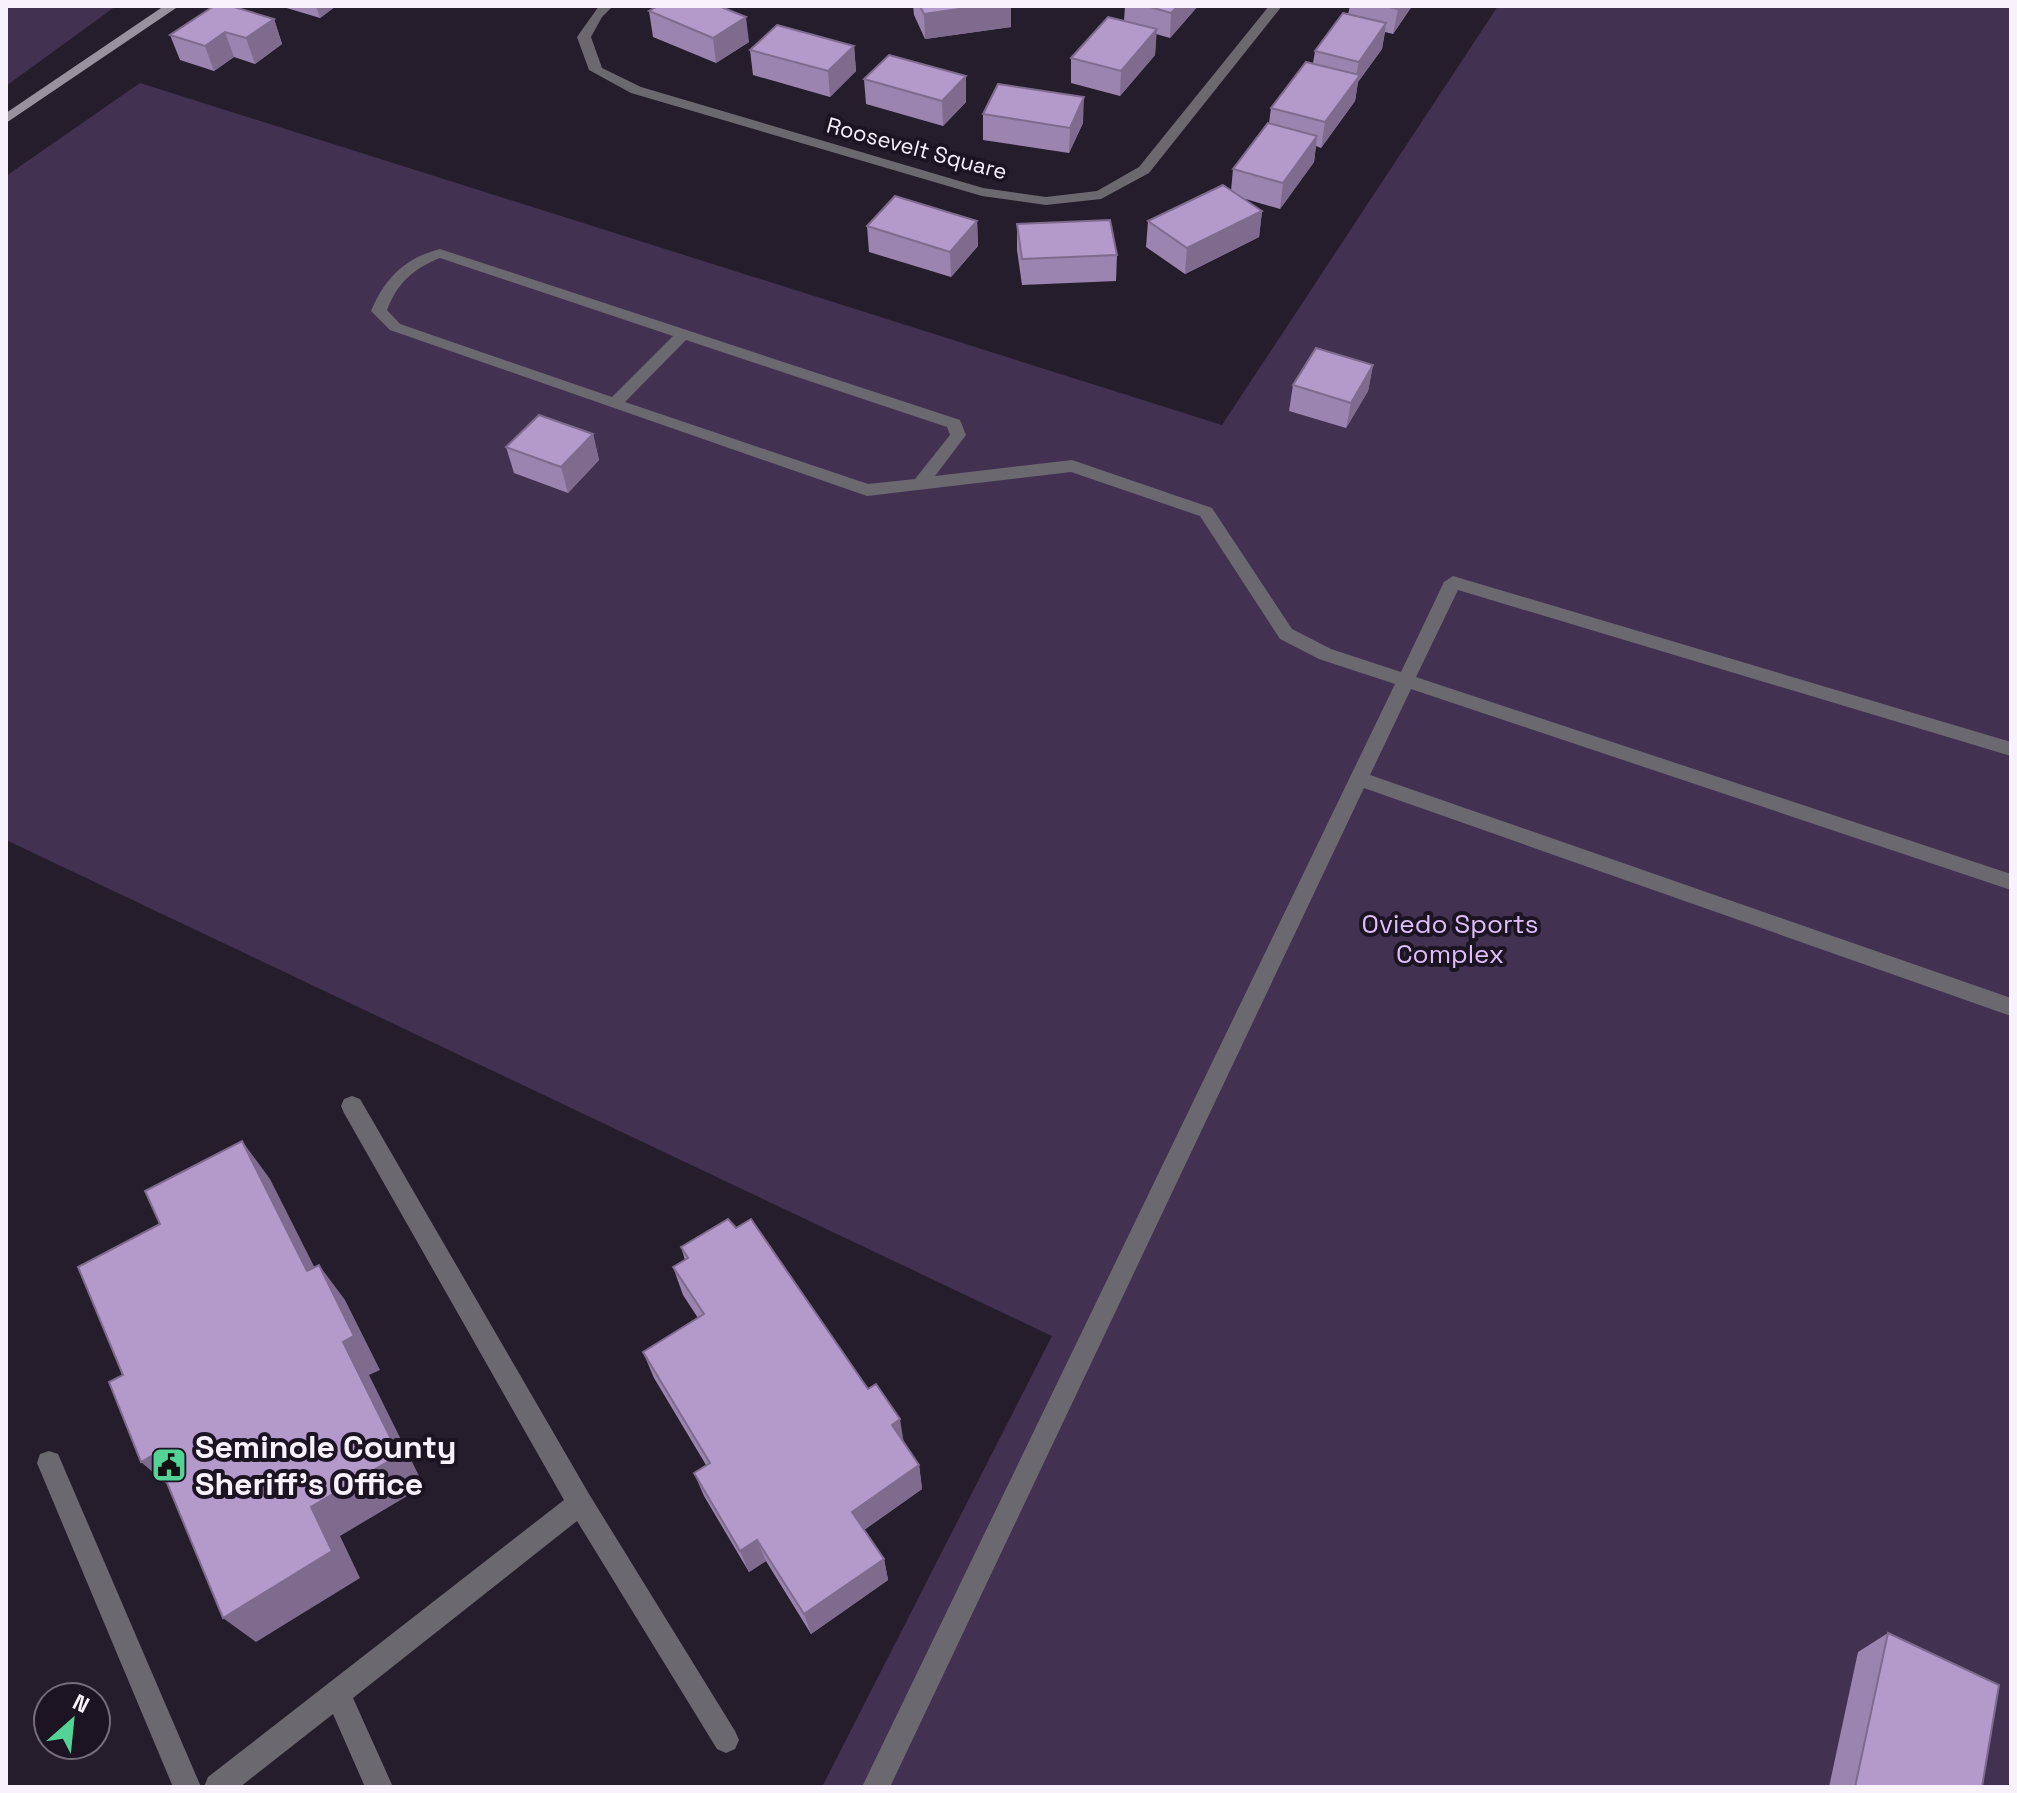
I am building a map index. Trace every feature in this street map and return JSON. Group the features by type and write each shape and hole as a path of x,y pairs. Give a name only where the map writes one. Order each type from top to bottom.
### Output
{"street":[{"path":"6,119 173,6"},
{"name":"Roosevelt Square","path":"607,6 597,15 584,37 596,70 636,90 982,192 1046,201 1101,195 1144,170 1276,6"},
{"path":"921,483 958,435 954,424 440,253 415,263 389,283 379,311 395,327 867,490 1072,466 1206,512 1286,634 1325,654 2011,882"},
{"path":"614,404 683,334"},
{"path":"876,1787 1453,582 2011,749"},
{"path":"1359,779 2011,1007"},
{"path":"352,1106 580,1503 726,1740"},
{"path":"49,1463 187,1787"},
{"path":"218,1787 580,1503"},
{"path":"337,1693 379,1787"}],"green space":[{"path":"6,6 116,6 6,86"},
{"name":"Oviedo Sports Complex","path":"1498,6 2011,6 2011,1787 822,1787 1052,1336 6,840 6,176 140,83 1222,425"}],"building":[{"path":"214,6 231,6 274,19 246,38 225,32 205,46 170,35"},
{"path":"658,6 719,6 746,17 713,38 649,11"},
{"path":"920,6 980,6 924,14"},
{"path":"1147,6 1178,6 1171,13"},
{"path":"1343,13 1386,23 1359,62 1315,51"},
{"path":"1108,17 1157,29 1121,71 1071,58"},
{"path":"777,25 854,46 828,71 750,50"},
{"path":"889,55 966,76 942,101 864,79"},
{"path":"1306,62 1360,75 1325,122 1271,108"},
{"path":"998,84 1084,97 1070,128 983,114"},
{"path":"1268,123 1317,136 1283,183 1233,169"},
{"path":"1223,185 1262,211 1187,248 1148,221"},
{"path":"895,196 977,221 950,252 867,226"},
{"path":"1110,220 1117,255 1022,259 1017,224"},
{"path":"1316,348 1373,365 1351,403 1293,385"},
{"path":"539,415 593,434 561,467 506,447"},
{"path":"242,1141 307,1271 319,1265 354,1336 343,1342 399,1455 311,1507 332,1551 223,1618 155,1454 141,1462 109,1382 123,1375 78,1267 160,1224 145,1191"},
{"path":"728,1219 736,1228 751,1219 868,1389 876,1384 900,1419 892,1425 919,1465 852,1512 884,1559 804,1614 757,1540 740,1551 694,1473 710,1463 643,1352 704,1314 673,1267 688,1258 681,1247"},
{"path":"1888,1633 1999,1685 1982,1787 1855,1787"}],"place":[{"name":"Seminole County Sheriff's Office","path":"169,1465"}]}
